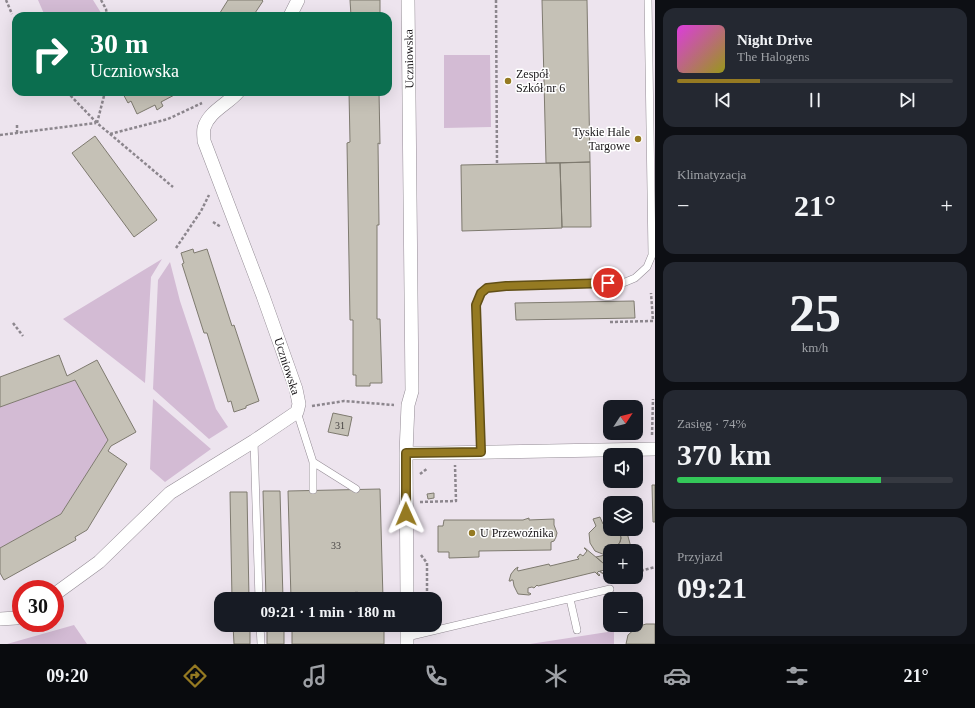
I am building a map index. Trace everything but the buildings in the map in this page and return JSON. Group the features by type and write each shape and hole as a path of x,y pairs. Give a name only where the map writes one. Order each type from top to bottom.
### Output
{"street":[{"path":"292,12 298,0"},
{"name":"Uczniowska","path":"407,592 406,453 408,405 412,391 408,0"},
{"name":"Uczniowska","path":"64,587 99,562 170,493 254,441 297,412 299,404 296,390 263,296 204,141 204,129 209,119 218,109 235,96"},
{"path":"406,453 481,452 654,443"},
{"path":"0,619 12,618"}],"lane":[{"path":"481,452 476,305 481,293 487,288 506,286 623,283 635,278 647,267 652,255 648,0"},
{"path":"297,412 313,462 313,490"},
{"path":"254,441 259,592"},
{"path":"313,462 356,489"},
{"path":"407,635 610,589"},
{"path":"570,599 578,630"},
{"path":"260,632 261,644"}],"path":[{"path":"6,0 12,14"},
{"path":"101,0 106,12"},
{"path":"496,0 497,164"},
{"path":"71,96 97,123 173,187"},
{"path":"97,123 104,96"},
{"path":"110,134 168,119 208,100"},
{"path":"0,135 97,123"},
{"path":"17,124 17,133"},
{"path":"176,248 201,211 211,191"},
{"path":"610,322 653,321 651,293"},
{"path":"13,323 23,336"},
{"path":"653,399 654,443"},
{"path":"311,406 344,401 396,405"},
{"path":"417,500 456,501 455,453"},
{"path":"420,480 420,474 432,466"},
{"path":"421,555 427,563 427,592"},
{"path":"643,570 655,567"}],"shaded area":[{"path":"38,0 93,0 100,12 43,12"},
{"path":"444,55 490,55 491,127 444,128"},
{"path":"162,259 151,277 145,383 63,319"},
{"path":"170,262 180,301 216,409 228,427 209,439 153,389 158,280"},
{"path":"75,380 108,440 61,514 0,548 0,407"},
{"path":"153,399 211,449 165,482 150,469"},
{"path":"74,625 87,644 7,644 49,632 64,632 64,628"},
{"path":"608,632 614,632 614,644 530,644"}],"place":[{"name":"Zespół Szkół nr 6","path":"508,81"},
{"name":"Tyskie Hale Targowe","path":"638,139"},
{"name":"U Przewoźnika","path":"472,533"}],"route":[{"path":"406,514 406,453 481,452 476,305 481,293 487,288 506,286 608,283"}]}
